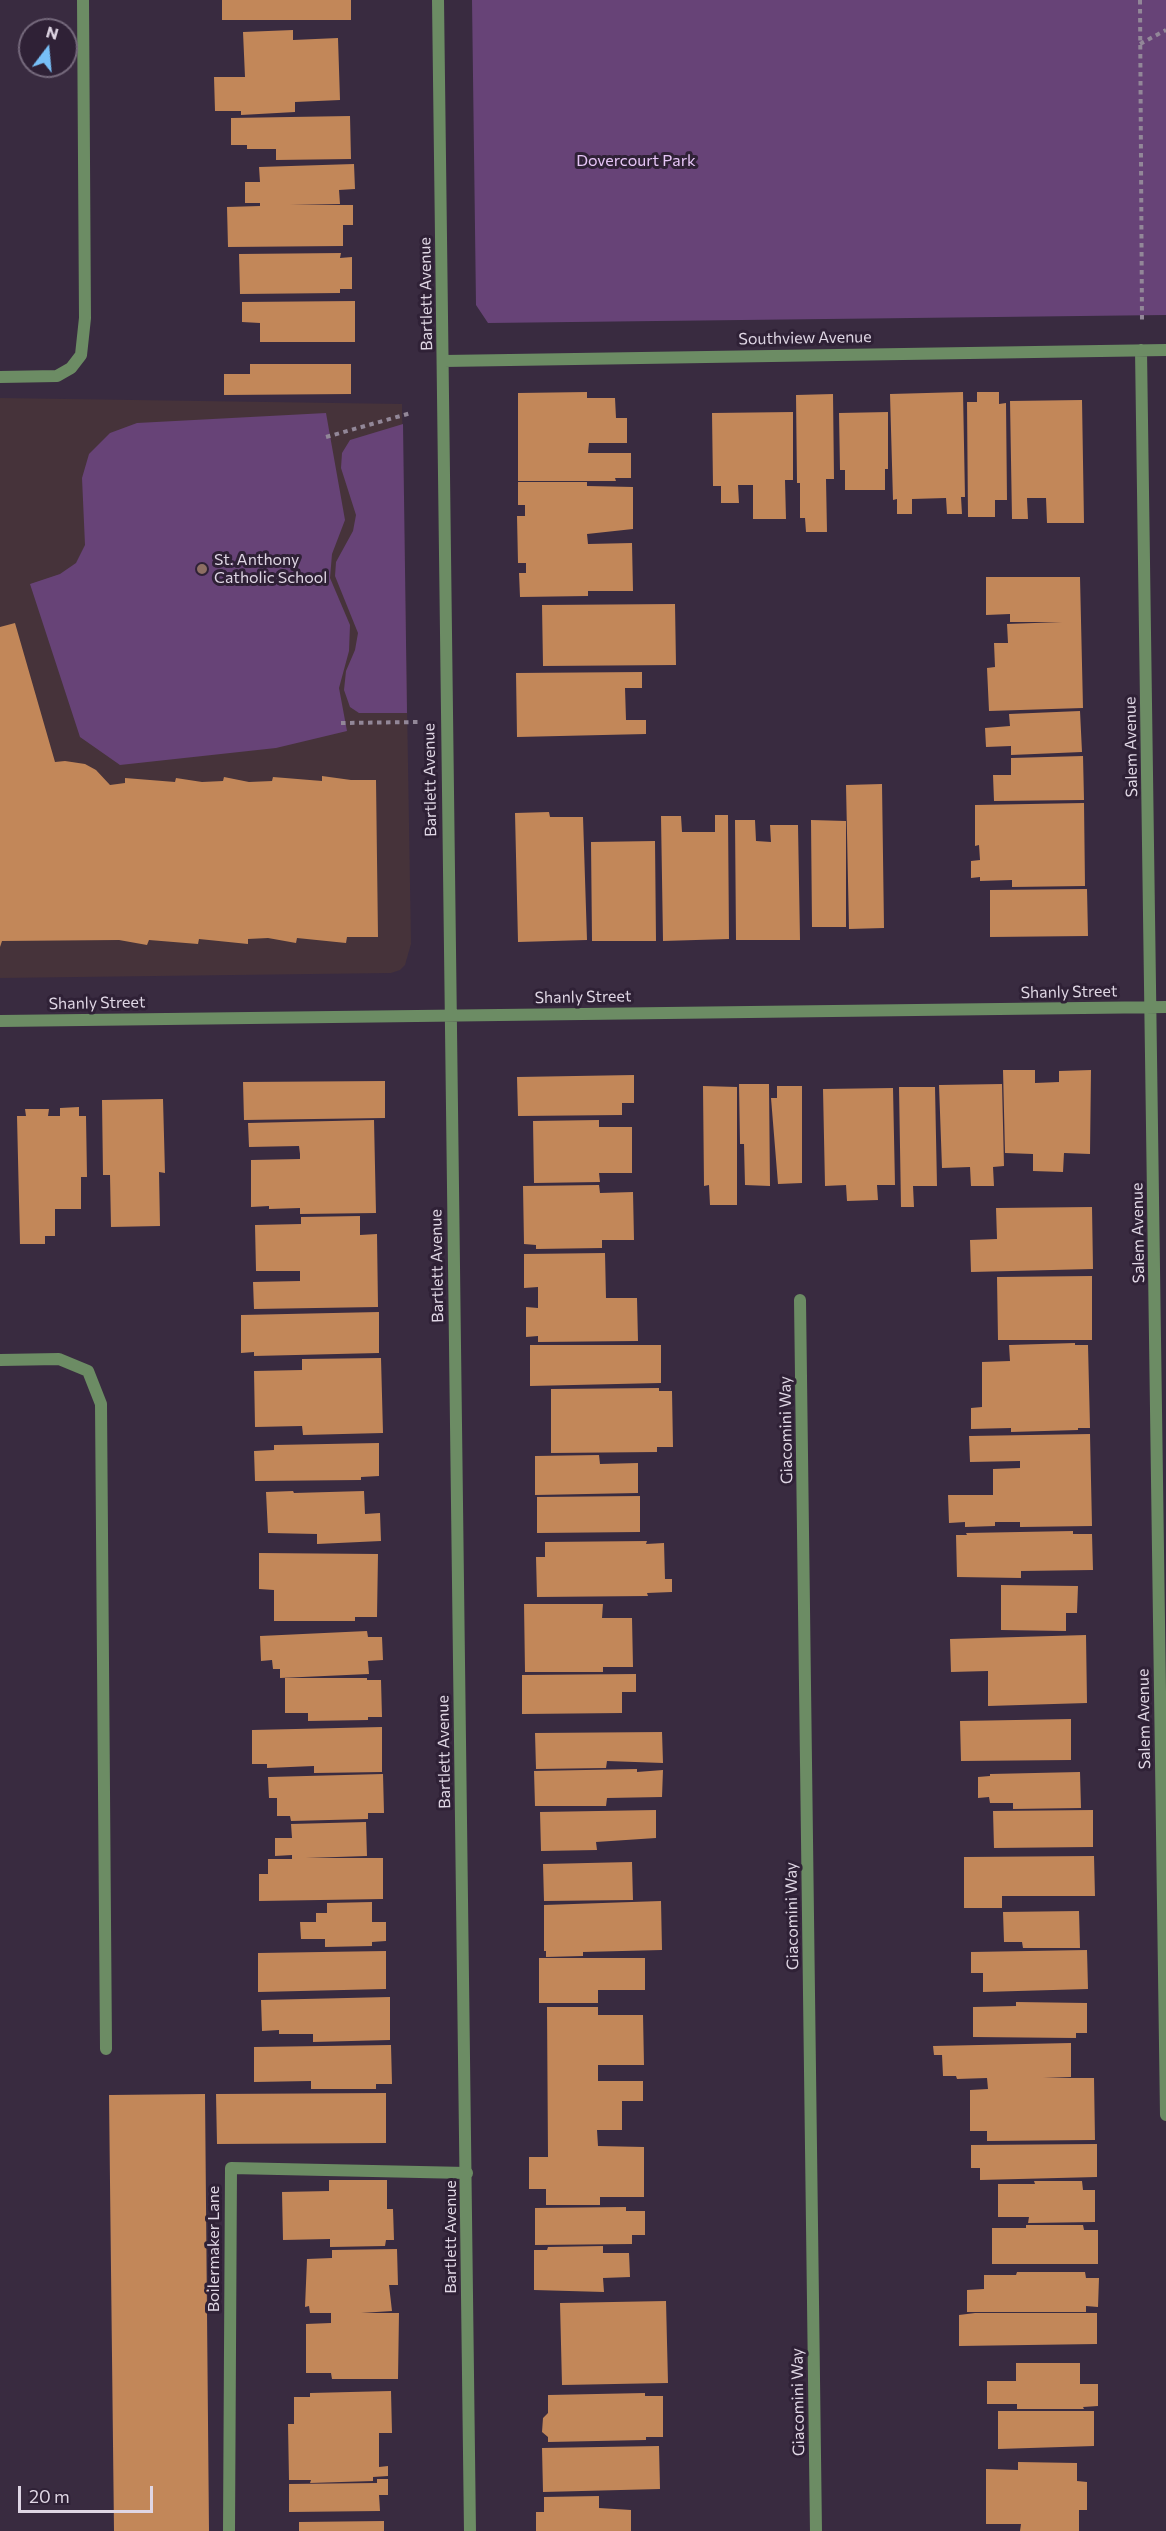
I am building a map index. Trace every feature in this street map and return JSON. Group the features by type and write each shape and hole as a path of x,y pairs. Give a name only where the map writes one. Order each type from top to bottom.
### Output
{"street":[{"path":"0,377 57,376 71,368 81,355 85,318 82,0"},
{"name":"Bartlett Avenue","path":"438,0 444,361 449,1016 467,2173 470,2531"},
{"name":"Salem Avenue","path":"1141,350 1166,2115"},
{"name":"Southview Avenue","path":"444,361 1166,350"},
{"name":"Shanly Street","path":"0,1021 1166,1007"},
{"name":"Giacomini Way","path":"800,1300 816,2531"},
{"path":"0,1360 58,1359 88,1371 101,1404 106,2049"},
{"name":"Boilermaker Lane","path":"229,2531 231,2168 467,2173"}],"path":[{"path":"1140,0 1142,321"},
{"path":"1140,44 1166,30"},
{"path":"326,437 411,413"},
{"path":"342,723 446,720"}],"shaded area":[{"name":"St. Anthony Catholic School","path":"0,398 402,404 411,944 405,965 400,970 391,973 0,978"}],"green space":[{"name":"Dovercourt Park","path":"472,0 1166,0 1166,315 488,323 476,305"},
{"path":"326,413 345,520 332,554 330,578 350,625 349,651 339,688 347,731 276,748 120,765 80,737 30,584 60,574 76,563 85,545 82,478 89,454 110,433 137,423"},
{"path":"403,424 407,713 359,713 350,707 344,690 346,671 355,650 358,633 335,576 336,562 353,531 356,515 341,468 342,453 350,440"}],"building":[{"path":"222,0 351,0 351,20 222,20"},
{"path":"293,30 293,40 338,38 340,100 295,102 295,112 241,115 241,111 215,111 214,77 245,77 243,32"},
{"path":"350,116 351,159 276,160 276,149 247,149 247,145 231,145 231,118"},
{"path":"354,164 355,189 339,190 340,204 290,205 353,205 353,225 343,225 343,246 228,247 227,207 260,206 260,203 245,203 245,182 260,182 259,167"},
{"path":"341,253 340,258 352,257 352,289 340,289 340,293 240,294 239,254"},
{"path":"355,301 355,342 260,342 260,323 242,322 242,302"},
{"path":"250,364 351,364 351,394 224,395 224,374 250,374"},
{"path":"587,392 587,398 615,398 616,418 627,418 627,443 589,443 588,453 631,453 631,478 615,478 616,481 518,481 518,393"},
{"path":"963,392 965,497 961,497 962,514 947,514 946,498 912,499 912,514 897,514 897,499 893,500 890,394"},
{"path":"977,392 999,392 999,404 1006,403 1007,500 995,500 995,517 968,517 967,402 977,402"},
{"path":"833,394 834,479 826,479 827,532 806,532 805,518 800,518 800,483 797,483 796,395"},
{"path":"1082,400 1084,523 1047,523 1046,498 1027,498 1028,519 1012,519 1010,401"},
{"path":"793,412 793,480 785,480 786,519 753,519 753,485 738,485 739,503 721,503 721,486 713,486 712,413"},
{"path":"888,412 888,469 885,469 885,490 845,490 845,470 840,470 839,413"},
{"path":"518,482 587,482 587,486 633,487 633,529 587,534 588,544 632,543 633,591 588,591 588,596 520,597 519,573 526,573 526,563 518,563 517,516 525,516 525,505 518,505"},
{"path":"986,577 1080,577 1083,708 989,711 987,668 995,667 994,643 1008,643 1007,624 1062,622 1010,622 1010,614 986,615"},
{"path":"675,604 676,665 543,666 542,605"},
{"path":"15,623 55,762 85,764 96,770 110,785 125,783 125,778 175,782 176,778 202,782 223,781 224,777 249,782 272,781 273,777 322,781 322,776 351,780 376,780 378,937 347,937 346,943 297,938 296,943 268,938 248,939 248,944 199,939 198,944 149,940 147,945 119,940 2,941 0,947 0,627"},
{"path":"642,672 642,688 625,688 626,720 646,720 646,734 517,737 516,673"},
{"path":"1080,711 1082,752 1011,755 1011,746 986,747 985,728 1010,726 1009,714"},
{"path":"1083,756 1084,800 994,801 993,775 1011,775 1011,758"},
{"path":"882,784 884,928 849,929 846,785"},
{"path":"1084,803 1085,886 1012,887 1012,880 980,881 980,877 971,878 971,861 980,860 979,845 975,846 975,805"},
{"path":"549,812 550,817 583,817 587,940 518,942 515,813"},
{"path":"715,815 728,815 729,939 663,941 661,816 681,816 682,832 715,832"},
{"path":"735,820 755,820 756,841 771,842 770,825 798,825 800,940 736,940"},
{"path":"811,820 846,821 846,927 812,927"},
{"path":"655,841 656,941 592,941 591,842"},
{"path":"1087,889 1088,936 990,937 990,890"},
{"path":"1003,1070 1035,1070 1035,1083 1059,1082 1059,1071 1091,1070 1090,1154 1064,1153 1063,1172 1033,1171 1033,1154 1005,1153"},
{"path":"634,1075 634,1103 622,1103 622,1115 518,1116 517,1077"},
{"path":"385,1081 385,1118 244,1120 243,1082"},
{"path":"739,1084 769,1084 770,1186 745,1185 744,1144 740,1144"},
{"path":"1002,1084 1004,1166 993,1167 994,1186 971,1186 970,1167 942,1168 939,1085"},
{"path":"703,1086 737,1087 737,1205 710,1205 709,1185 704,1186"},
{"path":"777,1086 802,1086 802,1183 778,1184 771,1098 777,1098"},
{"path":"899,1087 935,1087 937,1186 913,1186 914,1207 901,1207"},
{"path":"893,1088 895,1185 877,1185 878,1200 847,1201 846,1185 825,1186 823,1089"},
{"path":"163,1099 165,1173 159,1172 160,1226 111,1227 110,1175 103,1175 102,1100"},
{"path":"79,1107 79,1116 86,1116 87,1177 81,1177 81,1209 55,1209 55,1236 45,1236 45,1244 20,1244 17,1116 26,1116 25,1109 49,1109 48,1116 60,1116 60,1108"},
{"path":"374,1120 376,1213 300,1214 300,1208 251,1207 251,1160 300,1159 300,1154 299,1146 249,1147 248,1123"},
{"path":"599,1120 599,1127 632,1127 632,1173 599,1173 600,1182 534,1183 533,1121"},
{"path":"599,1185 600,1193 633,1192 634,1240 602,1240 602,1248 536,1249 536,1245 524,1244 523,1186"},
{"path":"1092,1207 1093,1269 971,1272 970,1240 997,1239 996,1208"},
{"path":"360,1216 360,1235 377,1234 378,1307 254,1309 253,1282 300,1281 300,1271 256,1271 255,1225 301,1224 301,1217"},
{"path":"605,1253 606,1298 637,1298 638,1341 538,1342 538,1336 526,1337 526,1307 538,1308 538,1287 524,1288 524,1254"},
{"path":"1092,1276 1092,1340 998,1340 997,1277"},
{"path":"379,1312 379,1353 254,1356 254,1352 241,1353 241,1315"},
{"path":"1075,1343 1075,1345 1088,1345 1090,1428 1011,1432 1011,1428 971,1429 971,1408 982,1407 982,1362 1010,1361 1009,1345"},
{"path":"530,1345 661,1345 661,1383 530,1386"},
{"path":"381,1358 383,1433 303,1435 302,1426 255,1427 254,1371 302,1370 302,1359"},
{"path":"659,1388 659,1391 672,1391 673,1447 657,1447 657,1452 551,1453 551,1389"},
{"path":"1090,1434 1092,1526 1020,1527 1020,1522 995,1522 995,1526 965,1527 965,1522 949,1523 948,1495 993,1495 993,1469 1020,1468 1020,1461 970,1462 969,1436"},
{"path":"379,1443 379,1476 361,1477 361,1480 255,1481 254,1451 274,1450 274,1445"},
{"path":"599,1455 600,1464 638,1463 638,1493 535,1495 535,1456"},
{"path":"293,1491 294,1493 364,1491 365,1514 380,1513 381,1541 317,1544 317,1534 268,1533 266,1492"},
{"path":"640,1496 640,1532 537,1533 537,1497"},
{"path":"1073,1531 1073,1534 1092,1534 1093,1570 1021,1571 1021,1578 957,1577 956,1535"},
{"path":"647,1541 646,1544 664,1543 665,1579 672,1579 672,1592 647,1593 648,1596 537,1597 536,1557 545,1557 545,1542"},
{"path":"259,1553 378,1554 377,1617 355,1617 355,1621 274,1621 274,1590 259,1589"},
{"path":"1001,1585 1078,1586 1077,1613 1066,1613 1066,1631 1001,1630"},
{"path":"524,1604 603,1604 602,1618 632,1618 633,1667 603,1667 603,1672 525,1672"},
{"path":"367,1631 368,1637 382,1637 383,1660 368,1661 369,1674 280,1678 280,1669 273,1669 272,1660 261,1661 260,1636"},
{"path":"1086,1635 1087,1703 988,1706 988,1671 951,1672 950,1639"},
{"path":"636,1674 636,1692 622,1692 622,1713 522,1714 522,1675"},
{"path":"285,1678 381,1680 382,1717 368,1717 368,1720 308,1721 308,1713 285,1713"},
{"path":"1071,1719 1071,1760 961,1761 960,1721"},
{"path":"382,1727 382,1772 314,1773 314,1766 267,1768 267,1764 252,1764 252,1730"},
{"path":"662,1732 663,1763 607,1761 606,1768 536,1769 535,1733"},
{"path":"637,1769 637,1772 663,1770 662,1797 607,1798 606,1806 535,1806 534,1771"},
{"path":"1080,1772 1081,1808 1013,1809 1013,1803 990,1803 989,1797 978,1798 978,1777 990,1776 990,1774"},
{"path":"383,1774 384,1813 368,1813 368,1819 291,1821 290,1816 277,1816 277,1798 269,1798 268,1777"},
{"path":"656,1810 656,1838 596,1842 597,1850 541,1851 540,1812"},
{"path":"1093,1810 1093,1847 994,1848 993,1811"},
{"path":"366,1822 367,1856 306,1858 383,1858 383,1899 259,1901 259,1874 268,1874 268,1859 292,1859 292,1855 275,1856 275,1838 292,1838 291,1824"},
{"path":"1094,1856 1095,1896 1002,1896 1002,1908 964,1908 964,1857"},
{"path":"632,1862 633,1900 544,1901 543,1864"},
{"path":"661,1901 662,1950 583,1952 583,1956 546,1957 544,1905"},
{"path":"372,1902 372,1922 386,1922 386,1941 372,1942 372,1946 325,1947 325,1939 301,1939 300,1922 316,1922 316,1913 327,1913 327,1903"},
{"path":"1079,1911 1080,1948 1023,1948 1022,1942 1004,1942 1003,1912"},
{"path":"1087,1950 1088,1989 983,1992 983,1973 971,1973 971,1952"},
{"path":"386,1951 386,1989 258,1992 258,1953"},
{"path":"539,1958 645,1958 645,1990 598,1990 598,2003 539,2003"},
{"path":"390,1997 390,2040 313,2042 313,2034 279,2034 279,2030 262,2031 261,2000"},
{"path":"1016,2002 1087,2003 1087,2033 1076,2033 1076,2038 973,2037 973,2007 1016,2006"},
{"path":"547,2007 598,2007 598,2015 643,2015 644,2065 598,2065 598,2081 643,2081 643,2101 622,2101 622,2130 597,2130 598,2146 644,2147 644,2197 600,2197 600,2205 546,2205 546,2189 529,2189 529,2157 548,2157"},
{"path":"1071,2043 1071,2077 1043,2078 1094,2078 1095,2140 987,2141 987,2131 970,2131 970,2090 988,2089 987,2078 957,2079 956,2076 943,2076 942,2055 934,2055 933,2046"},
{"path":"391,2045 392,2084 376,2084 376,2089 311,2089 311,2081 254,2082 254,2047"},
{"path":"386,2093 386,2143 217,2144 216,2094"},
{"path":"205,2094 209,2531 114,2531 109,2095"},
{"path":"1097,2144 1097,2177 980,2180 980,2168 971,2168 971,2145"},
{"path":"329,2180 387,2180 387,2209 393,2209 394,2240 386,2240 385,2246 330,2247 330,2239 283,2240 282,2192 329,2191"},
{"path":"1034,2181 1082,2181 1083,2190 1095,2190 1095,2222 1028,2223 1029,2217 998,2217 998,2184 1035,2184"},
{"path":"626,2207 626,2211 645,2211 645,2235 632,2235 632,2244 535,2245 535,2208"},
{"path":"1026,2225 1083,2225 1084,2230 1098,2230 1098,2264 992,2264 992,2228 1026,2228"},
{"path":"603,2246 603,2253 629,2253 630,2277 603,2278 604,2292 534,2290 534,2250 547,2250 548,2247"},
{"path":"397,2249 398,2285 389,2285 392,2311 361,2313 399,2313 398,2379 332,2379 331,2373 306,2373 306,2324 331,2323 331,2313 310,2313 309,2306 305,2307 307,2259 332,2258 332,2250"},
{"path":"1017,2272 1085,2272 1086,2278 1099,2278 1098,2307 1086,2306 1086,2312 967,2312 967,2290 984,2289 984,2275 1016,2275"},
{"path":"666,2301 668,2383 562,2385 560,2303"},
{"path":"1097,2313 1097,2344 959,2346 959,2315"},
{"path":"1016,2363 1080,2363 1080,2384 1098,2384 1098,2406 1083,2407 1084,2409 1017,2409 1017,2404 987,2404 987,2381 1016,2381"},
{"path":"391,2391 392,2433 379,2433 379,2467 388,2466 388,2476 373,2477 373,2481 310,2483 311,2480 289,2480 288,2424 294,2424 294,2397 310,2397 310,2393"},
{"path":"645,2393 645,2396 663,2396 663,2437 646,2437 646,2440 548,2442 548,2437 542,2432 543,2418 548,2413 548,2395"},
{"path":"998,2411 1094,2411 1094,2446 998,2449"},
{"path":"659,2446 660,2489 543,2492 542,2448"},
{"path":"1018,2462 1077,2463 1077,2481 1087,2482 1087,2510 1079,2510 1079,2531 1020,2531 1021,2524 986,2524 986,2469 1018,2470"},
{"path":"377,2479 388,2479 388,2495 379,2495 380,2511 289,2512 289,2484 377,2483"},
{"path":"599,2496 599,2508 631,2510 631,2531 536,2531 536,2512 544,2512 544,2497"},
{"path":"384,2521 384,2531 299,2531 299,2522"}],"place":[{"name":"St. Anthony Catholic School","path":"202,569"}]}
